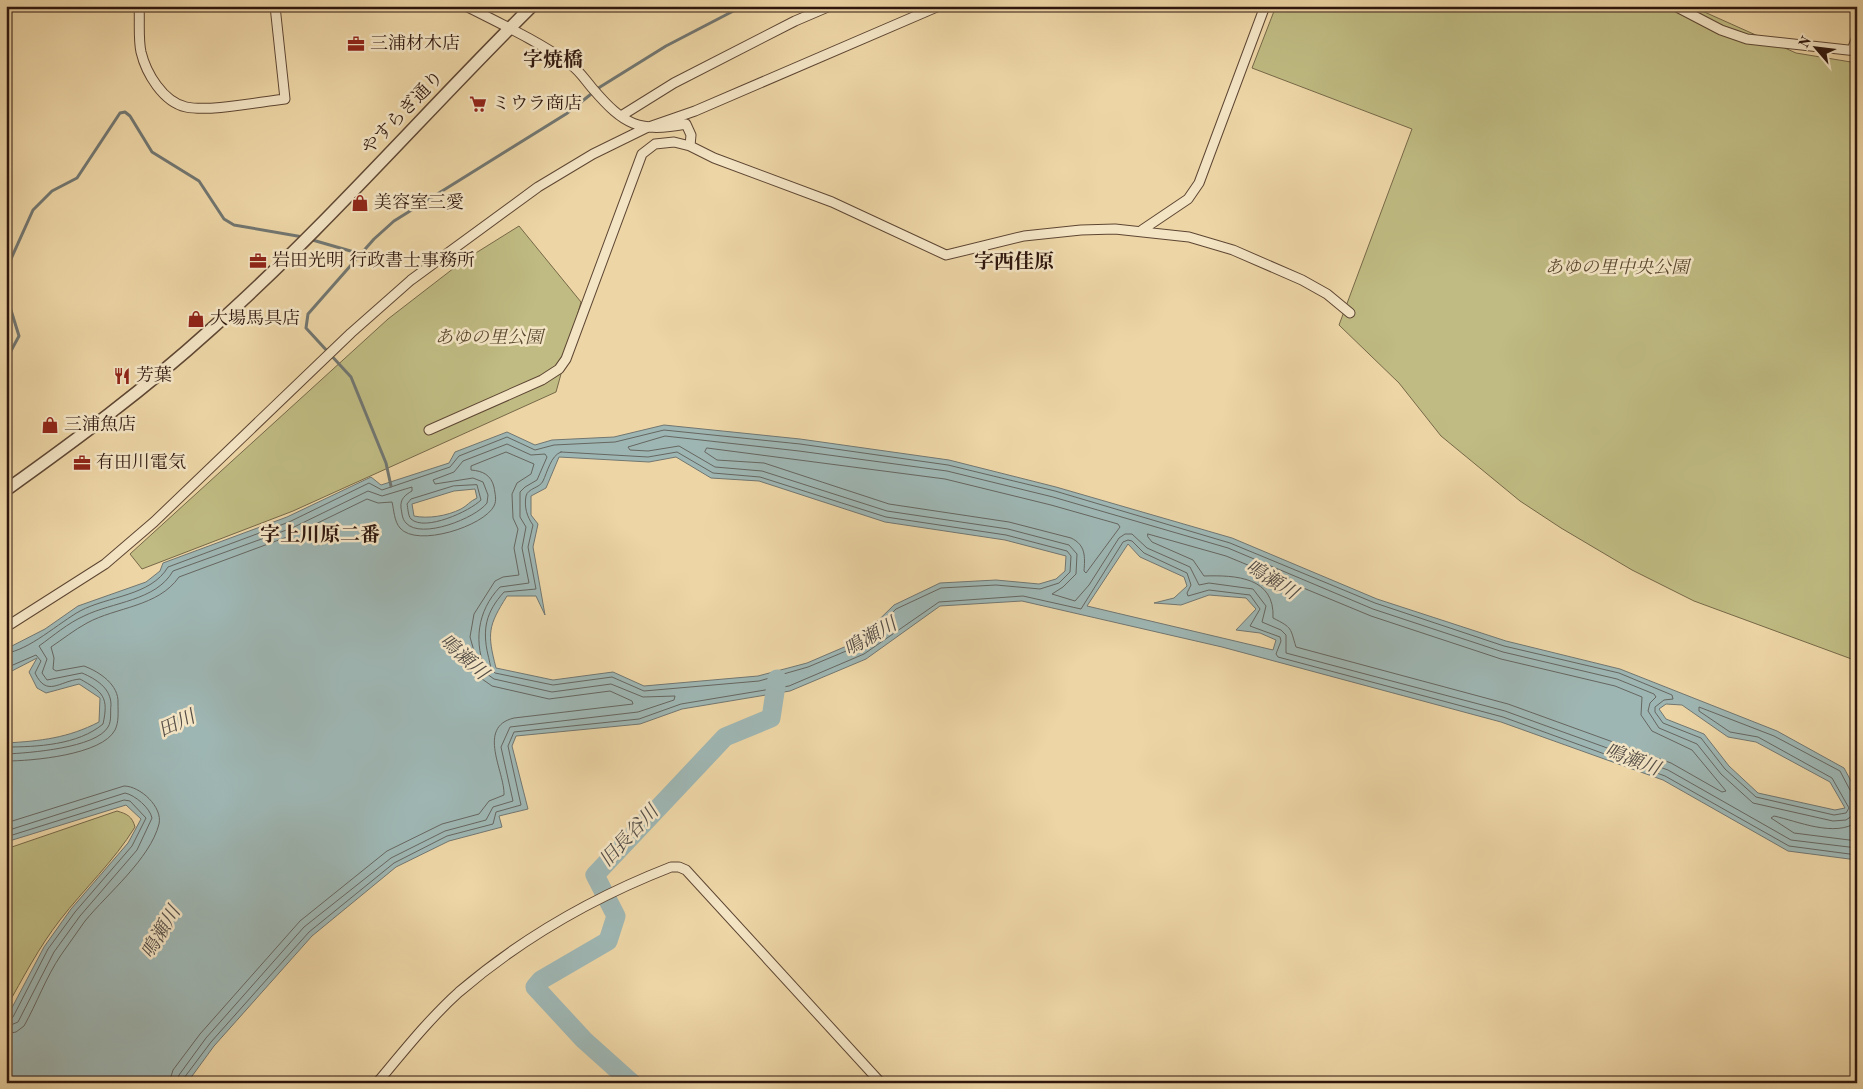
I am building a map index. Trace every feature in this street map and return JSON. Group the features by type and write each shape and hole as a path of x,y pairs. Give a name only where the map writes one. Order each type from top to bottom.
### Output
{"street":[{"path":"139,6 141,51 151,77 158,87 180,105 200,108 285,99 275,6"},
{"path":"466,6 510,28 571,64 597,94 621,116 646,128 659,129 686,124 691,136 690,146"},
{"name":"やすらぎ通り","path":"6,490 82,435 151,381 210,331 320,224 532,6"},
{"path":"621,116 674,83 795,21 830,6"},
{"path":"6,627 90,574 154,522 344,340 411,280 538,188 593,154 646,128 704,107 939,6"},
{"path":"1142,230 1188,199 1199,183 1265,6"},
{"path":"1675,6 1721,30 1747,39 1854,51 1857,37"},
{"path":"429,430 542,380 559,369 566,359 642,154 655,144 674,142 690,146 714,158 832,202 946,255 1024,236 1081,230 1142,230 1189,237 1233,250 1302,280 1327,294 1350,313"},
{"path":"378,1083 405,1049 458,993 490,966 525,942 602,896 671,867 679,867 686,870 881,1083"}],"green space":[{"name":"あゆの里中央公園","path":"1276,6 1691,6 1796,53 1857,63 1857,661 1694,601 1632,570 1561,528 1520,501 1441,436 1399,383 1339,325 1412,129 1252,68"},
{"name":"あゆの里公園","path":"519,226 581,302 556,392 293,511 142,569 130,554 388,319 463,261"},
{"path":"117,811 129,816 135,827 118,852 52,930 6,1008 6,849"}],"water":[{"path":"664,425 800,439 949,460 1056,487 1232,538 1377,599 1506,641 1620,669 1777,731 1844,768 1857,792 1857,860 1788,851 1663,780 1501,722 1222,647 1022,601 940,606 866,659 790,691 682,709 640,724 516,736 512,746 528,809 499,816 502,827 449,841 396,867 312,936 214,1046 187,1083 6,1083 6,1019 44,947 71,909 128,843 141,819 126,805 6,842 6,743 54,738 76,732 99,722 100,698 79,684 46,693 37,688 29,672 37,658 6,674 6,649 45,629 78,606 146,582 160,571 163,563 287,517 371,477 381,485 449,463 455,452 507,432 535,445 552,440 614,437","holes":["559,457 649,462 676,457 711,478 759,481 885,522 1005,540 1066,556 1065,571 1056,579 1039,584 996,580 940,583 894,605 856,642 807,663 758,676 644,686 613,672 553,680 496,668 491,646 493,623 507,596 536,596 545,615 533,547 538,524 531,515 531,496 546,488","475,489 477,498 461,509 450,513 431,517 414,516 412,504 454,491","1128,544 1140,557 1184,577 1187,586 1174,598 1154,603 1181,605 1209,595 1246,598 1256,609 1236,630 1260,633 1276,640 1273,650 1087,606","1666,704 1682,705 1728,737 1756,742 1830,782 1845,808 1835,810 1758,793 1729,766 1704,734 1666,719 1659,709"]}],"waterway":[{"path":"391,486 386,463 351,377 306,328 308,314 374,239 394,221 566,114 600,87 666,46 743,6"},
{"path":"6,270 33,210 52,191 77,178 120,113 125,112 130,116 152,152 199,181 224,219 234,225 303,237"},
{"path":"309,239 361,254"},
{"path":"6,294 19,336 6,360"},
{"name":"旧長谷川","path":"632,1083 584,1040 535,987 541,980 608,941 616,916 595,875 725,737 771,718 777,679"}],"place":[{"name":"三浦材木店","path":"356,44"},
{"name":"ミウラ商店","path":"478,104"},
{"name":"美容室三愛","path":"360,203"},
{"name":"岩田光明 行政書士事務所","path":"258,261"},
{"name":"大場馬具店","path":"196,319"},
{"name":"芳葉","path":"122,376"},
{"name":"三浦魚店","path":"50,425"},
{"name":"有田川電気","path":"82,463"}],"district":[{"name":"字焼橋","path":"553,61"},
{"name":"字西佳原","path":"1014,263"},
{"name":"字上川原二番","path":"320,536"}],"water label":[{"name":"鳴瀬川","path":"1271,581"},
{"name":"鳴瀬川","path":"871,638"},
{"name":"鳴瀬川","path":"463,658"},
{"name":"田川","path":"177,725"},
{"name":"鳴瀬川","path":"1632,761"},
{"name":"鳴瀬川","path":"162,933"}]}
